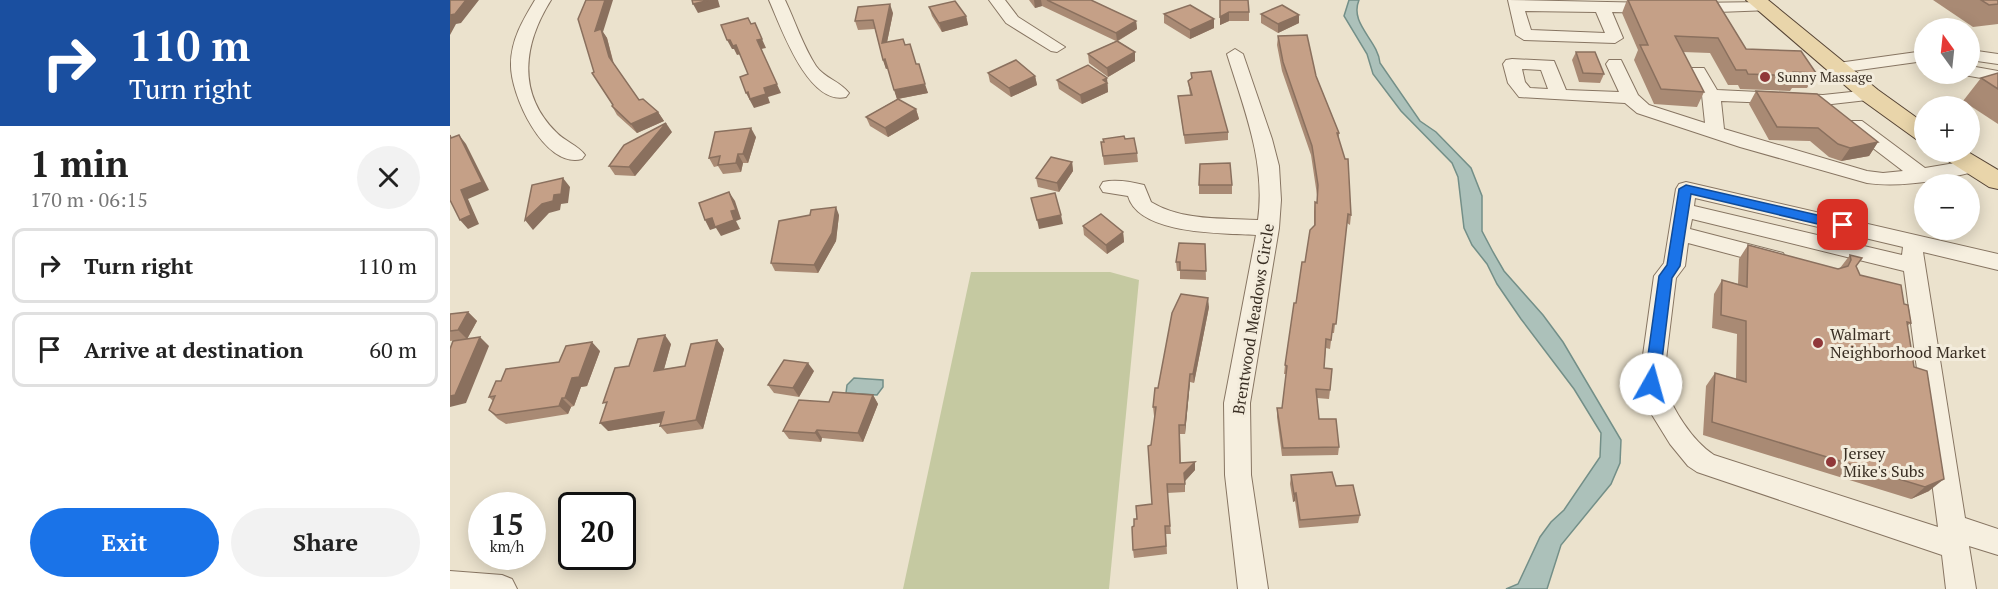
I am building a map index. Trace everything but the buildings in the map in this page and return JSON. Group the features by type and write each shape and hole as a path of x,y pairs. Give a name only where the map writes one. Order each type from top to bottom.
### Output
{"main road":[{"path":"1760,4 1870,95 1914,127"},
{"path":"1967,162 1998,181"}],"street":[{"path":"543,0 528,25 522,41 518,71 520,82 533,114 550,139 575,155"},
{"path":"777,0 808,68 818,80 840,93"},
{"path":"997,0 1012,20 1057,47"},
{"path":"1602,7 1615,38 1524,35 1516,3 1602,7 1722,8 1760,4"},
{"path":"1722,8 1731,25"},
{"name":"Brentwood Meadows Circle","path":"1235,54 1251,97 1266,151 1270,183 1269,228 1237,403 1238,475 1253,589"},
{"path":"1838,69 1914,57"},
{"path":"1980,65 1998,58"},
{"path":"1881,62 1914,66"},
{"path":"1615,64 1630,98 1643,109 1852,174 1883,179 1914,177"},
{"path":"1698,72 1711,95 1715,131"},
{"path":"1559,94 1630,98"},
{"path":"1711,95 1822,100 1870,95"},
{"path":"1822,100 1919,174"},
{"path":"1932,174 1973,166"},
{"path":"1110,187 1137,190 1145,209 1166,218 1269,228"},
{"path":"1998,262 1686,189 1674,266 1665,276 1651,384 1658,403 1679,436 1697,458 1706,464 1953,537 1998,542"},
{"path":"1680,222 1794,263"},
{"path":"1680,222 1914,266"},
{"path":"1910,241 1914,266 1909,293 1961,589"},
{"path":"450,585 502,589"}],"green space":[{"path":"971,272 1110,272 1139,280 1109,589 903,589"}],"water":[{"path":"1349,0 1359,0 1358,17 1380,63 1420,121 1436,132 1471,168 1482,196 1482,231 1493,252 1504,271 1543,315 1563,342 1621,440 1620,463 1611,484 1561,545 1547,589 1506,589 1518,584 1540,537 1564,510 1600,457 1601,433 1574,389 1521,319 1497,284 1487,264 1472,245 1464,228 1458,177 1452,163 1401,111 1373,74 1367,54 1344,16"},
{"path":"854,378 883,380 883,387 877,395 846,393 847,385"}],"place":[{"name":"Sunny Massage","path":"1765,77"},
{"name":"Walmart Neighborhood Market","path":"1818,343"},
{"name":"Jersey Mike's Subs","path":"1831,462"}],"route":[{"path":"1651,384 1665,276 1674,266 1686,189 1843,225"}]}
